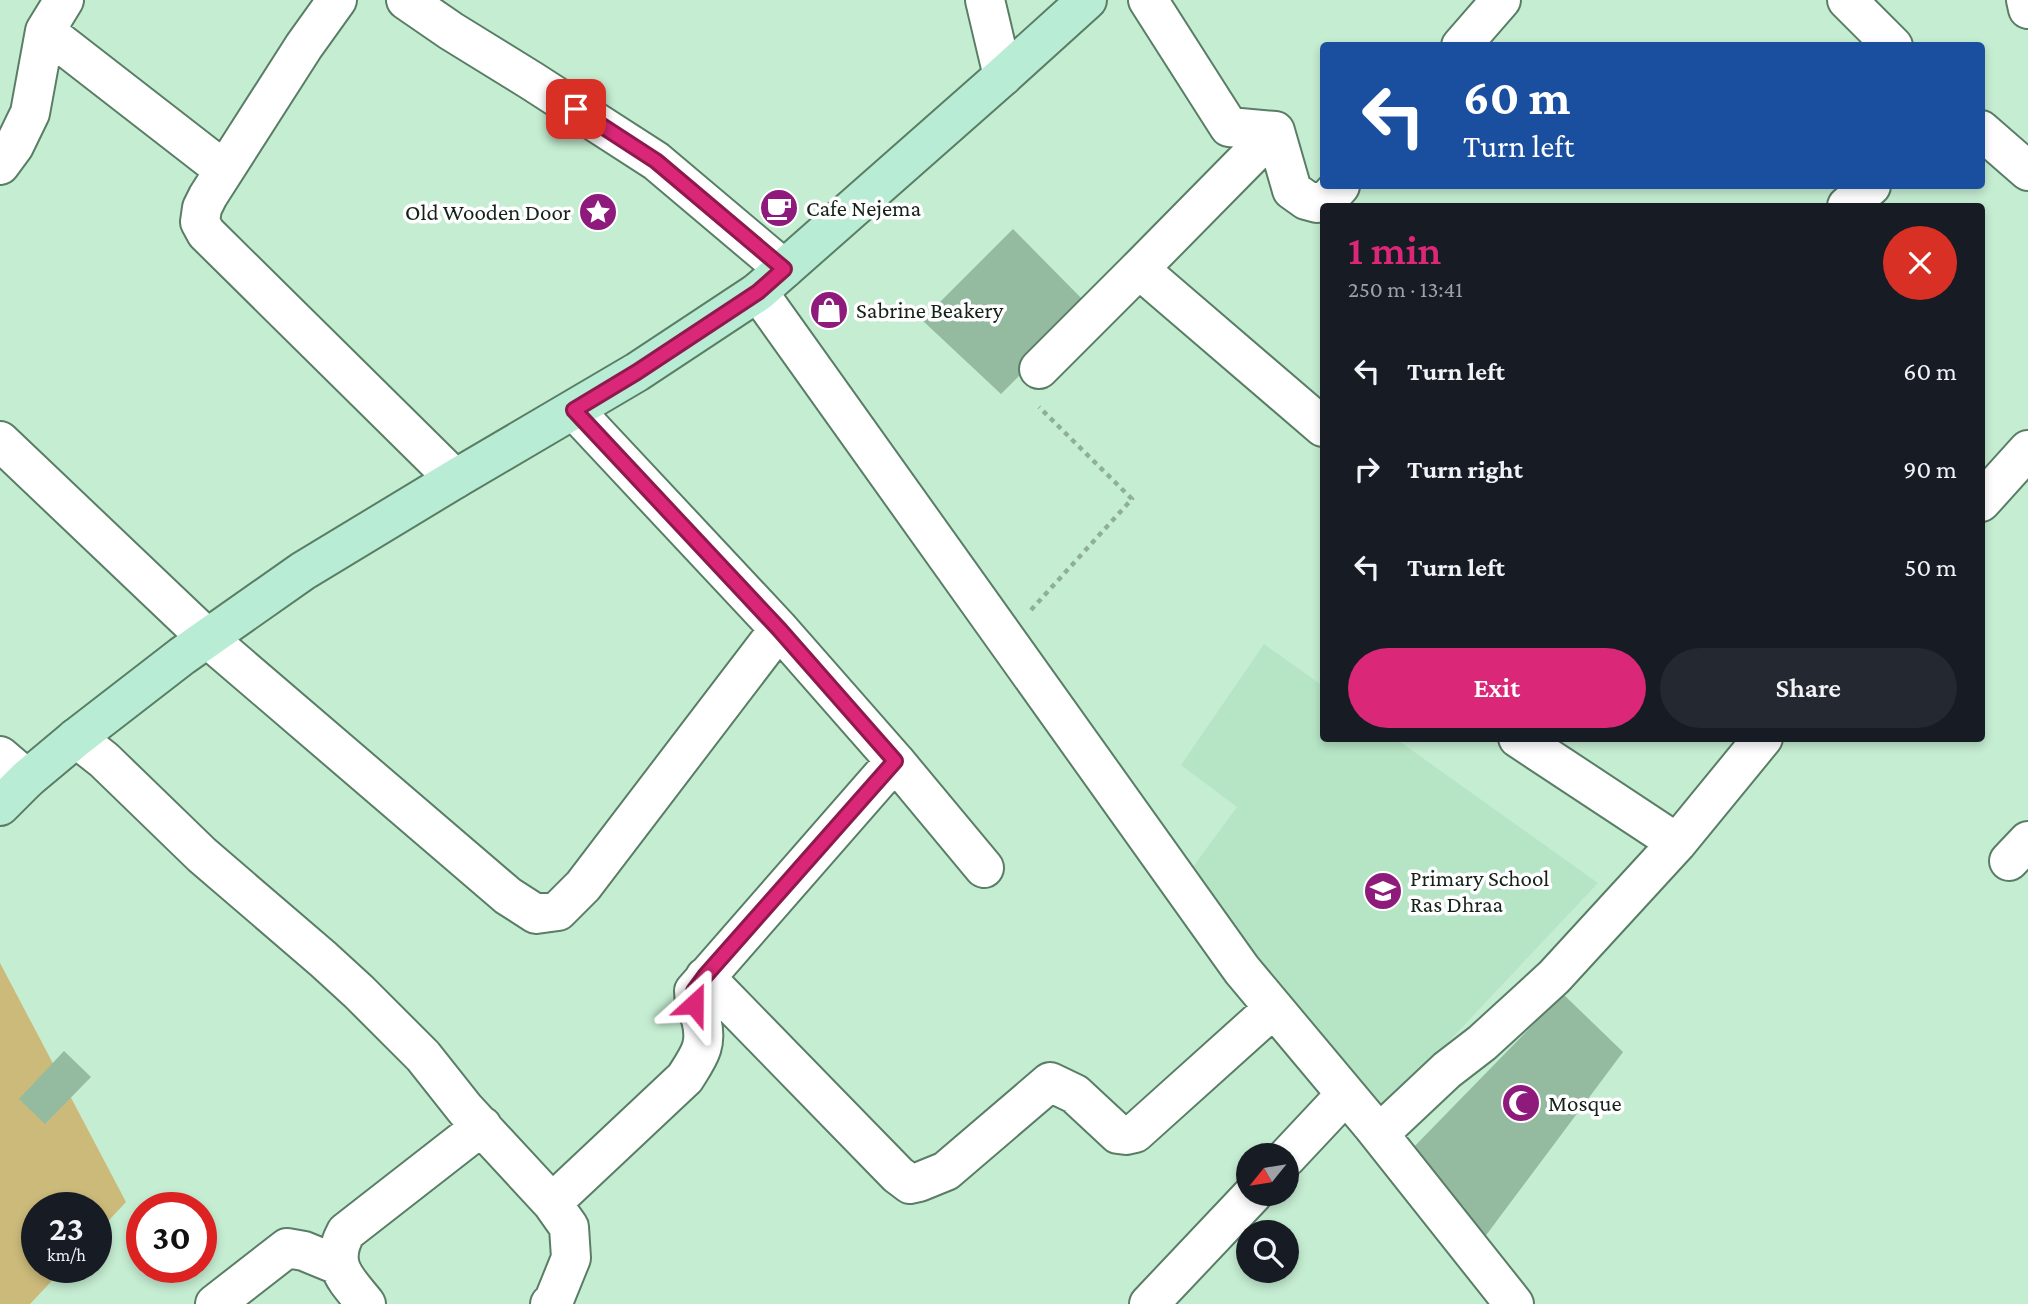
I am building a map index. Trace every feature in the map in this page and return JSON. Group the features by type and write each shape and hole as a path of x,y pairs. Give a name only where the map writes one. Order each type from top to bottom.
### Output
{"street":[{"path":"337,0 224,170 202,208 200,222 206,233 454,479"},
{"path":"406,0 656,161 771,280 1005,639 1242,970 1379,1134 1499,1298"},
{"path":"985,0 1003,76"},
{"path":"0,806 14,768 76,738 206,637 303,571 637,372 771,280 1087,0"},
{"path":"1148,0 1229,127 1275,131"},
{"path":"1464,42 1501,0"},
{"path":"2026,0 2028,9"},
{"path":"1860,4 1890,42"},
{"path":"0,165 30,113 54,16 224,170"},
{"path":"1275,131 1292,190 1306,200 1317,203 1333,197"},
{"path":"1039,369 1275,131"},
{"path":"1985,134 2028,172"},
{"path":"1851,203 1867,189"},
{"path":"1139,269 1320,424"},
{"path":"574,410 779,629 895,761 984,868"},
{"path":"0,441 206,637 508,896 536,914 558,911 583,886 779,629"},
{"path":"1985,498 2028,450"},
{"path":"76,738 104,761 202,855 359,992 423,1056 465,1109 552,1203 569,1227 571,1258 554,1303"},
{"path":"1524,742 1677,843"},
{"path":"1379,1134 1447,1070 1536,995 1677,843 1760,742"},
{"path":"552,1203 685,1078 701,1053 705,1035 694,1004 694,991 895,761"},
{"path":"705,976 898,1175 910,1184 946,1171 1050,1082 1075,1094 1118,1134 1135,1133 1274,1008"},
{"path":"1299,1144 1346,1094"},
{"path":"366,1304 345,1279 338,1265 339,1246 346,1233 482,1126"},
{"path":"1149,1304 1242,1206"},
{"path":"215,1304 287,1248 304,1251 338,1265"}],"path":[{"path":"1005,639 1132,499 1020,388 1039,369"}],"shaded area":[{"name":"Primary School Ras Dhraa","path":"1264,644 1320,684 1320,742 1400,742 1598,883 1371,1124 1170,898 1237,807 1181,765"},
{"path":"0,963 126,1202 112,1217 112,1192 21,1192 21,1283 50,1283 30,1304 0,1304"}],"building":[{"path":"1013,229 1089,306 1001,394 922,320"},
{"name":"Mosque","path":"1563,994 1623,1052 1481,1242 1408,1153"},
{"path":"64,1051 91,1077 45,1124 19,1099"}],"place":[{"name":"Cafe Nejema","path":"779,208"},
{"name":"Old Wooden Door","path":"598,212"},
{"name":"Sabrine Beakery","path":"829,310"},
{"name":"Primary School Ras Dhraa","path":"1383,891"},
{"name":"Mosque","path":"1521,1103"}],"route":[{"path":"576,109 656,161 784,269 758,292 574,410 779,629 895,761 705,976 694,991 694,1004"}]}
